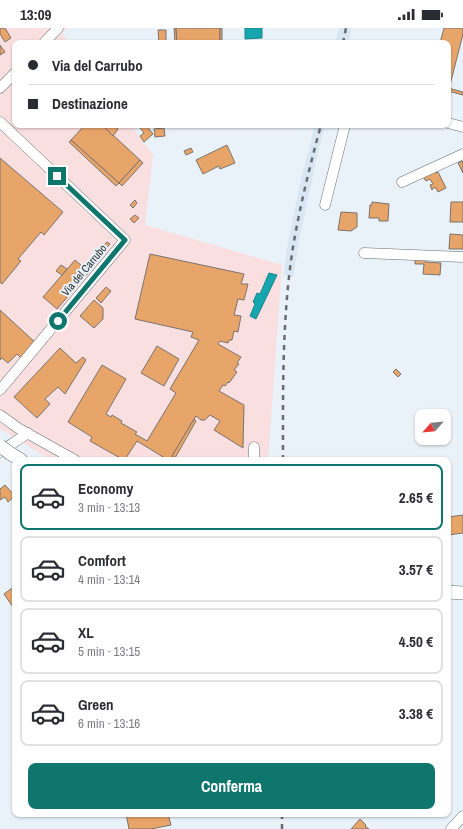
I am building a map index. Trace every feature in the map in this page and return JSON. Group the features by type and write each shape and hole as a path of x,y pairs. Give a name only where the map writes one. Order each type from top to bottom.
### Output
{"main road":[{"path":"0,446 11,455"},
{"path":"451,592 463,593"}],"street":[{"path":"47,40 58,28"},
{"path":"0,88 12,76"},
{"name":"Via del Carrubo","path":"0,122 125,240 0,390"},
{"path":"451,124 463,127"},
{"path":"325,205 344,128"},
{"path":"402,182 463,154"},
{"path":"364,253 463,257"},
{"path":"0,415 70,457"},
{"path":"11,455 28,433"},
{"path":"254,447 254,457"},
{"path":"451,829 463,816"}],"shaded area":[{"path":"0,28 67,28 62,34 67,40 12,40 12,128 133,128 153,155 145,225 282,265 268,457 46,457 0,429"},
{"path":"339,28 352,28 349,40 336,40"},
{"path":"314,128 324,128 300,236 293,277 284,275 287,248 299,188"}],"water":[{"path":"245,28 262,28 262,38 245,39"},
{"path":"269,273 277,275 256,319 250,316 255,304 253,302 257,293 260,294"}],"building":[{"path":"0,28 5,28 11,38 5,42 0,34"},
{"path":"174,28 176,28 177,40 175,40"},
{"path":"176,28 220,28 220,40 177,40"},
{"path":"220,28 222,28 222,40 220,40"},
{"path":"444,28 463,28 463,34 451,81 451,40 441,40"},
{"path":"158,30 166,30 166,40 159,40"},
{"path":"0,45 5,52 0,55"},
{"path":"451,89 463,92 463,95 451,92"},
{"path":"82,128 105,128 140,160 119,183 71,140"},
{"path":"105,128 118,129 113,136"},
{"path":"140,128 148,128 153,134 144,142 140,136 144,133"},
{"path":"164,128 165,136 155,137 154,129"},
{"path":"71,140 119,183 116,186 69,142"},
{"path":"227,145 235,163 220,169 219,166 203,174 196,160"},
{"path":"191,148 193,152 186,155 184,151"},
{"path":"0,158 63,212 44,235 41,232 18,259 21,261 2,284 0,282"},
{"path":"140,160 143,163 122,186 119,183"},
{"path":"463,161 463,173 458,163"},
{"path":"434,171 435,173 438,172 446,188 438,192 435,187 432,190 430,185 433,184 430,179 426,181 423,177"},
{"path":"135,200 137,203 133,208 130,205"},
{"path":"372,202 389,204 388,221 379,221 379,218 369,218 370,205 372,205"},
{"path":"451,202 463,202 463,222 450,222"},
{"path":"341,212 357,213 357,227 351,231 338,230"},
{"path":"135,215 139,218 134,223 130,219"},
{"path":"450,234 463,235 463,249 449,249"},
{"path":"107,242 110,244 107,247 104,245"},
{"path":"150,254 244,274 241,284 248,284 244,300 238,299 234,315 241,316 238,332 234,331 232,340 229,340 228,343 220,341 218,344 241,357 237,363 239,364 234,370 237,372 229,383 228,382 225,386 223,385 219,391 244,405 243,448 214,430 220,421 210,415 205,420 201,420 196,416 172,457 163,457 137,441 127,457 118,457 90,441 92,437 68,422 102,365 126,379 106,414 111,417 112,415 122,421 121,423 137,432 135,434 147,441 176,393 170,389 199,340 191,337 193,332 135,319"},
{"path":"415,259 425,260 425,262 441,263 440,275 423,274 424,264 415,264"},
{"path":"75,260 89,272 57,309 43,297"},
{"path":"61,265 67,269 62,275 56,271"},
{"path":"106,287 111,291 101,303 96,298"},
{"path":"94,300 103,308 103,319 94,328 80,316"},
{"path":"0,310 37,344 22,359 17,354 8,363 2,358 0,360"},
{"path":"157,346 179,359 164,386 141,373"},
{"path":"60,348 76,363 83,357 86,360 65,394 58,387 45,399 50,404 37,418 14,397"},
{"path":"396,369 401,374 398,377 393,372"},
{"path":"194,419 196,421 176,457 172,456"},
{"path":"5,485 12,493 12,499 8,502 5,497 0,500 0,489"},
{"path":"463,515 463,533 451,535 451,517"},
{"path":"12,588 12,606 4,594"},
{"path":"127,817 169,817 171,825 151,829 129,829"},
{"path":"360,819 369,829 351,829"}],"railway":[{"path":"344,40 346,28"},
{"path":"283,457 284,353 289,273 302,201 320,128"},
{"path":"282,817 282,829"}],"route":[{"path":"57,176 125,240 58,321"}]}
